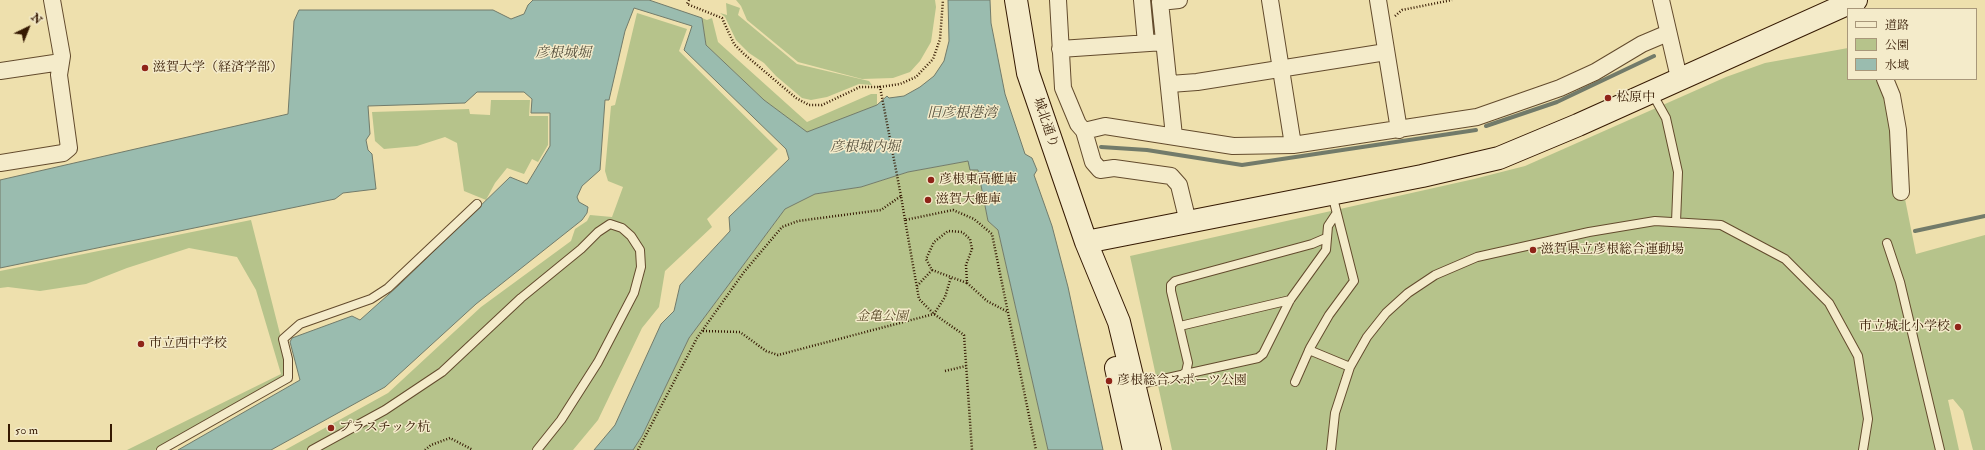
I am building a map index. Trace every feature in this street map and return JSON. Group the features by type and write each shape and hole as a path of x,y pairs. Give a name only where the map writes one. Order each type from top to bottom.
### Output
{"street":[{"path":"0,163 63,153 69,148 59,75 62,56 52,0"},
{"name":"城北通り","path":"1016,0 1028,73 1086,242 1119,322 1150,450"},
{"path":"1058,0 1063,88 1078,124 1084,131 1093,162 1100,170 1114,168 1171,176 1179,185 1188,222"},
{"path":"1142,0 1146,43"},
{"path":"1174,136 1170,84 1160,2 1179,0"},
{"path":"1270,0 1294,145"},
{"path":"1378,0 1399,130"},
{"path":"1661,0 1679,78"},
{"path":"1086,242 1188,222 1334,204 1422,176 1499,158 1578,125 1651,90 1856,0"},
{"path":"1084,131 1105,126 1233,146 1294,145 1477,117 1560,88 1595,72 1642,44 1668,33"},
{"path":"1060,49 1164,42"},
{"path":"1170,84 1386,52"},
{"path":"0,72 61,62"},
{"path":"1885,80 1892,96 1898,130 1901,192"},
{"name":"城北通り","path":"1086,242 1134,450"}],"lane":[{"path":"1651,90 1666,118 1678,172 1676,222"},
{"path":"161,450 288,378 288,359 283,339 300,324 370,299 388,288 476,204"},
{"path":"1135,385 1258,358 1263,354 1290,300 1326,250 1328,226 1334,204"},
{"path":"1295,382 1309,350 1329,315 1354,281 1334,204"},
{"path":"1331,450 1335,413 1350,366 1367,337 1386,312 1408,293 1435,275 1477,257 1589,232 1656,221 1721,225 1784,260 1829,303 1858,356 1868,419 1863,450"},
{"path":"312,450 385,410 442,372 522,298 581,249 598,232 610,224 622,228 631,236 640,250 641,267 634,293 626,313 598,362 561,420 537,450"},
{"path":"1182,375 1186,372 1188,363 1171,291 1171,285 1175,281 1312,244 1326,238"},
{"path":"1887,244 1900,282 1940,450"},
{"path":"1180,326 1290,300"},
{"path":"1309,350 1350,366"}],"path":[{"path":"689,0 687,4 722,18 734,44 796,98 809,105 822,105 860,87 880,87 900,84 916,77 933,59 940,39 943,0"},
{"path":"1380,19 1396,16 1402,10 1452,0"},
{"path":"880,87 919,299 934,314 964,335 972,450"},
{"path":"638,450 702,331 744,272 782,227 798,221 882,210 901,196"},
{"path":"905,220 953,210 974,219 992,234 1036,450"},
{"path":"967,283 966,264 972,249 970,239 962,232 948,231 934,242 926,259 932,270 967,283 987,301 1008,312"},
{"path":"917,286 932,270"},
{"path":"702,331 740,332 766,351 778,355 934,314 945,297 950,277"},
{"path":"944,371 966,366"},
{"path":"425,450 431,445 450,438 474,450"}],"green space":[{"path":"736,0 935,0 936,7 931,42 920,61 910,72 893,78 862,79 798,62 747,20 741,6"},
{"path":"726,3 740,8 738,15 797,64 869,81 872,85 859,84 827,97 811,100 802,98 776,76 764,63 749,53 736,40 725,17 720,13 727,15"},
{"path":"637,13 687,29 679,51 778,149 707,219 712,227 665,271 659,307 642,328 598,420 573,450 285,450 388,393 481,307 571,241 575,229 587,221 590,215 612,217 623,187 608,181 605,171 611,106 615,105"},
{"path":"702,18 707,20 712,18 718,42 807,122 871,94 877,94 877,105 807,133 764,100 706,45"},
{"name":"滋賀県立彦根総合運動場","path":"1847,48 1847,80 1881,80 1916,254 1985,235 1985,450 1973,450 1963,411 1953,399 1948,400 1959,450 1172,450 1130,256 1474,179 1525,166 1726,77 1765,63"},
{"path":"491,100 530,100 529,116 548,116 548,145 538,162 532,159 524,174 507,168 495,183 486,200 464,191 457,143 445,137 417,146 384,149 375,141 372,112 469,109 470,114 490,115"},
{"name":"金亀公園","path":"968,161 978,170 988,221 998,230 1048,450 633,450 642,436 689,338 785,209 815,194 861,187 908,172"},
{"path":"251,220 280,334 285,371 282,377 155,450 127,450 281,374 256,290 237,257 189,248 127,268 86,284 40,291 8,287 0,288 0,271"}],"water":[{"name":"彦根城堀","path":"533,0 649,0 702,18 706,45 764,100 807,132 877,105 887,96 889,98 904,96 920,87 934,76 944,61 949,41 948,0 990,0 991,23 1005,94 1025,154 1032,158 1037,170 1034,175 1052,226 1068,287 1103,450 1048,450 998,230 988,221 978,170 970,170 968,161 908,172 861,187 815,194 785,209 689,338 642,436 633,450 594,450 615,425 661,324 674,311 680,285 730,231 729,217 789,159 786,149 684,50 692,26 634,8 625,31 609,100 605,100 600,170 582,186 577,197 579,202 588,207 587,213 582,220 476,304 385,387 271,450 178,450 300,380 290,342 292,338 352,316 360,320 398,286 510,177 527,184 550,146 550,113 531,113 532,99 524,92 477,92 465,103 368,106 370,134 366,140 368,150 372,154 376,189 343,193 335,199 0,268 0,180 288,114 294,21 299,10 493,10 511,19 524,14 528,5"}],"waterway":[{"path":"1486,126 1557,102 1654,56"},
{"path":"1101,147 1147,150 1242,165 1476,130"},
{"path":"1915,231 1985,216"}],"place":[{"name":"滋賀大学（経済学部）","path":"145,68"},
{"name":"松原中","path":"1608,98"},
{"name":"彦根東高艇庫","path":"931,180"},
{"name":"滋賀大艇庫","path":"928,200"},
{"name":"滋賀県立彦根総合運動場","path":"1533,250"},
{"name":"市立城北小学校","path":"1958,327"},
{"name":"市立西中学校","path":"141,344"},
{"name":"彦根総合スポーツ公園","path":"1109,381"},
{"name":"プラスチック杭","path":"331,428"}],"water label":[{"name":"旧彦根港湾","path":"962,114"},
{"name":"彦根城内堀","path":"865,148"}]}
